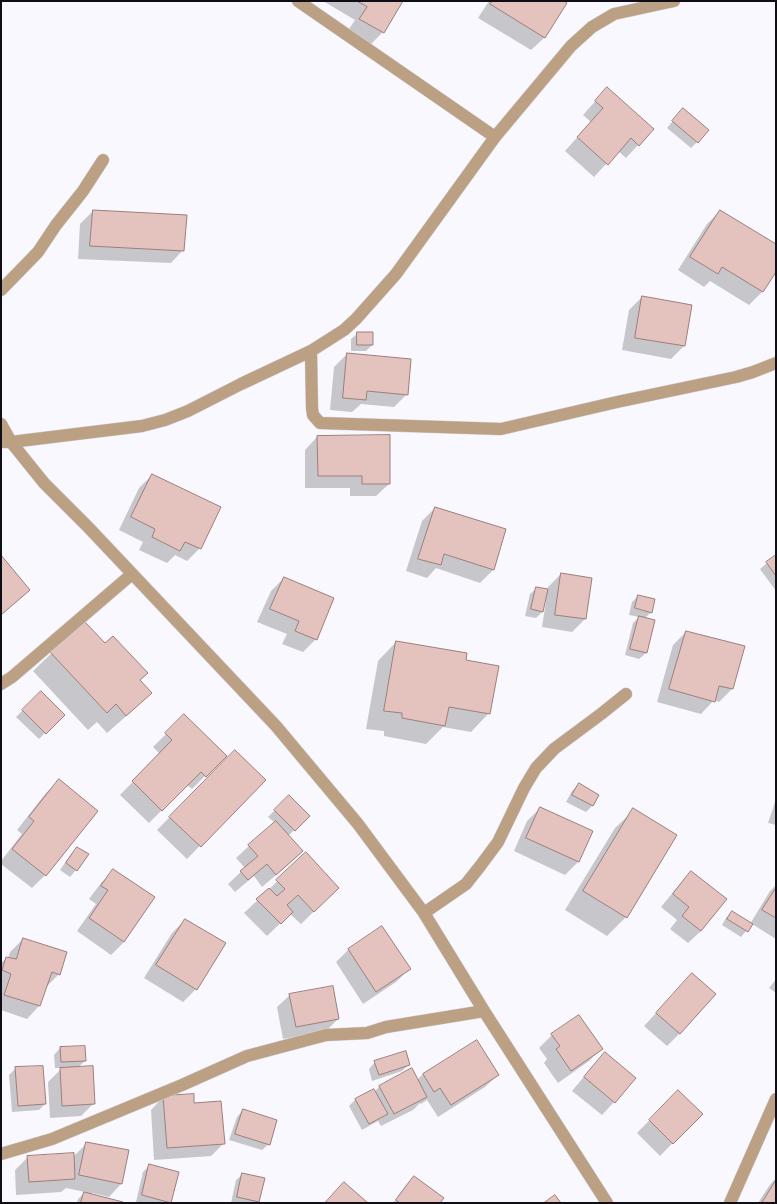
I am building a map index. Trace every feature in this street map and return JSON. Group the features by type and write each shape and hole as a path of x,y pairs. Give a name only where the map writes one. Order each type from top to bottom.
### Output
{"street":[{"path":"298,1 495,137"},
{"path":"6,442 142,426 165,420 188,412 241,384 311,351 344,330 356,319 396,274 495,137 571,46 592,27 614,14 674,1"},
{"path":"1,290 38,252 56,225 83,191 103,160"},
{"path":"311,351 312,408 313,415 320,423 501,430 617,402 736,377 776,363"},
{"path":"1,424 6,442 276,726 358,824 424,913 484,1011 607,1203"},
{"path":"1,684 12,677 132,574"},
{"path":"424,913 466,884 481,865 498,842 524,788 536,768 554,749 626,694"},
{"path":"1,1154 52,1139 182,1085 247,1056 326,1035 367,1033 386,1026 484,1011"},
{"path":"730,1203 776,1099"}],"building":[{"path":"357,1 403,1 384,33 359,19 367,7"},
{"path":"493,1 564,1 567,3 545,38 490,4"},
{"path":"607,87 654,129 639,146 631,138 608,165 577,137 603,108 595,101"},
{"path":"683,108 709,130 698,143 672,121"},
{"path":"93,210 187,215 184,251 90,246"},
{"path":"720,210 776,244 776,272 763,292 722,267 718,274 690,257"},
{"path":"642,296 692,305 685,346 635,338"},
{"path":"357,332 373,332 373,345 357,345"},
{"path":"347,353 411,359 408,395 367,391 366,400 343,398"},
{"path":"390,435 390,484 362,484 362,476 318,476 317,436"},
{"path":"152,474 221,507 201,549 185,542 180,551 152,537 155,529 131,517"},
{"path":"435,507 506,529 494,570 444,554 441,565 418,559"},
{"path":"1,555 30,590 1,615"},
{"path":"776,555 776,576 766,562"},
{"path":"561,573 592,578 586,619 555,615"},
{"path":"284,577 334,598 317,640 295,631 299,621 270,609"},
{"path":"536,587 548,589 543,612 531,609"},
{"path":"638,595 655,599 652,613 635,608"},
{"path":"639,616 655,620 647,653 630,649"},
{"path":"84,621 105,643 113,636 148,673 140,680 152,693 126,716 116,704 107,713 50,652"},
{"path":"686,631 745,646 733,689 719,686 715,702 669,689"},
{"path":"396,641 467,653 466,660 499,666 490,714 449,707 445,726 402,718 402,713 384,711"},
{"path":"41,691 65,715 46,734 22,710"},
{"path":"184,714 227,756 206,777 201,772 162,811 132,781 172,740 165,733"},
{"path":"235,750 266,780 201,847 169,817"},
{"path":"59,779 98,811 46,876 12,849 34,821 29,817"},
{"path":"579,783 599,795 593,806 572,795"},
{"path":"289,795 310,816 295,831 274,810"},
{"path":"540,807 593,831 579,862 526,838"},
{"path":"633,808 677,835 627,918 583,891"},
{"path":"276,821 303,851 276,875 267,864 248,880 240,871 258,856 248,845"},
{"path":"77,847 89,854 77,871 66,863"},
{"path":"306,852 339,888 314,912 298,895 287,905 293,912 281,924 256,899 269,888 277,896 285,889 276,880"},
{"path":"113,869 155,897 124,942 89,918 108,890 101,886"},
{"path":"691,871 727,899 701,931 682,916 689,907 673,894"},
{"path":"776,888 776,918 762,910"},
{"path":"732,911 753,924 748,932 727,919"},
{"path":"185,919 226,943 197,990 156,965"},
{"path":"382,926 411,969 376,992 348,949"},
{"path":"23,938 67,952 60,975 52,972 40,1006 4,995 11,974 2,970 6,957 16,959"},
{"path":"692,973 716,994 680,1034 656,1013"},
{"path":"333,986 339,1019 296,1027 289,994"},
{"path":"579,1015 603,1049 571,1071 556,1049 560,1046 551,1034"},
{"path":"477,1040 499,1075 451,1105 440,1088 434,1092 423,1074"},
{"path":"85,1046 86,1061 61,1062 60,1047"},
{"path":"406,1051 410,1065 379,1075 374,1061"},
{"path":"605,1052 636,1078 615,1103 584,1077"},
{"path":"43,1066 46,1104 18,1106 15,1067"},
{"path":"93,1066 95,1104 62,1106 60,1068"},
{"path":"412,1068 427,1097 394,1114 379,1086"},
{"path":"374,1089 388,1114 369,1124 355,1099"},
{"path":"678,1090 703,1114 673,1144 649,1120"},
{"path":"194,1094 194,1103 221,1101 225,1144 167,1148 163,1096"},
{"path":"243,1109 277,1120 270,1145 235,1134"},
{"path":"86,1142 129,1150 122,1184 79,1175"},
{"path":"74,1153 75,1179 29,1182 27,1156"},
{"path":"149,1164 179,1172 171,1203 142,1195"},
{"path":"242,1173 265,1178 259,1202 237,1197"},
{"path":"414,1176 444,1198 440,1203 400,1203 396,1200"},
{"path":"776,1180 776,1203 762,1203"},
{"path":"344,1182 368,1203 325,1203"},
{"path":"84,1192 123,1202 123,1203 81,1203"},
{"path":"555,1195 561,1203 544,1203"}]}
